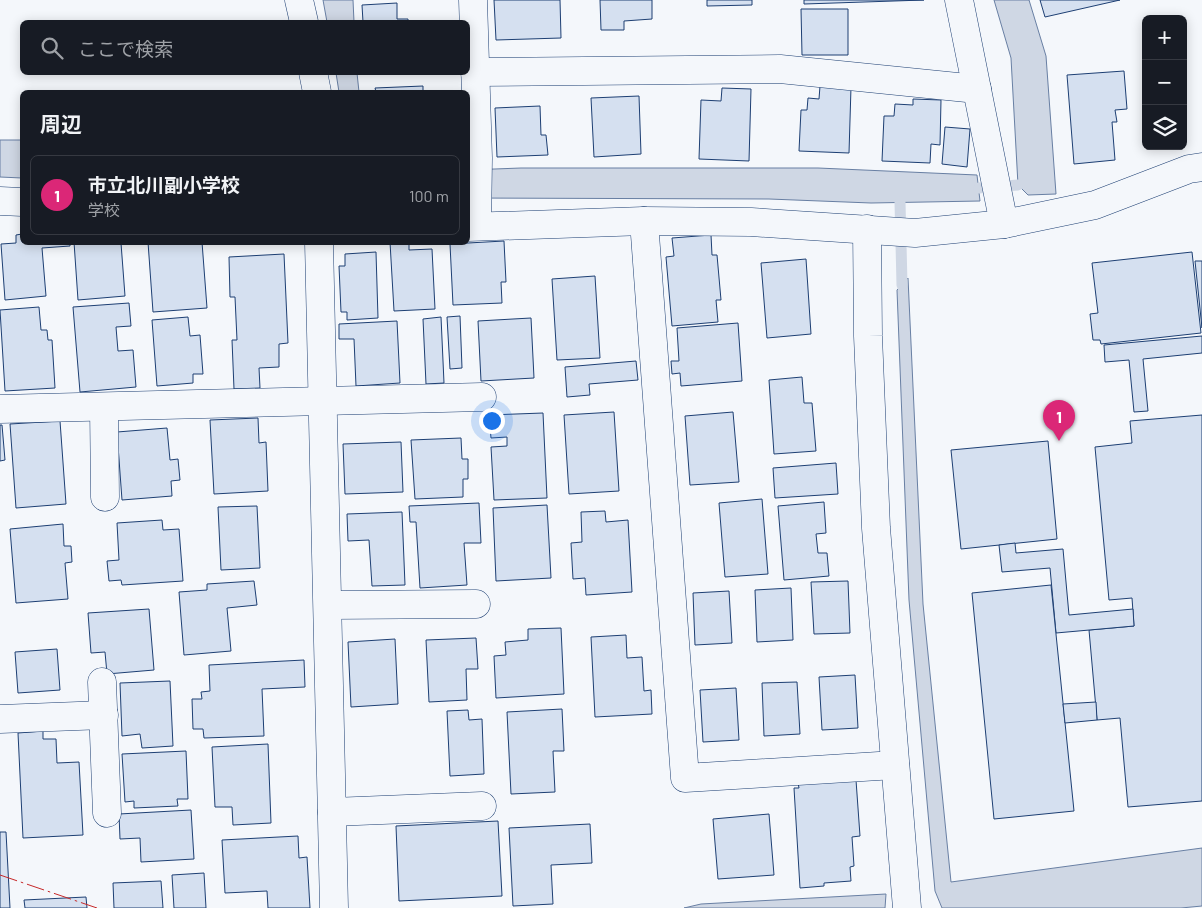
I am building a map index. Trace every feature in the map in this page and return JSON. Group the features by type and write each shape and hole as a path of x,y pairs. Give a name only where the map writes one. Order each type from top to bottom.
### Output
{"street":[{"path":"300,0 304,20"},
{"path":"473,0 478,158 474,221 751,222 915,233 1002,212 1095,205 1189,169 1202,167"},
{"path":"959,0 1002,212"},
{"path":"476,72 780,69 977,89"},
{"path":"314,75 317,90"},
{"path":"0,201 20,202"},
{"path":"644,221 685,778 895,765"},
{"path":"873,230 868,336 876,518 906,897"},
{"path":"319,245 334,908"},
{"path":"0,409 482,397"},
{"path":"104,407 105,497"},
{"path":"328,606 476,604"},
{"path":"102,682 107,813"},
{"path":"0,720 104,715"},
{"path":"332,812 482,806"}],"shaded area":[{"path":"323,0 353,0 354,20 327,20"},
{"path":"994,0 1029,0 1046,56 1056,194 1028,195 1018,185 1011,58"},
{"path":"336,75 357,75 359,90 339,90"},
{"path":"0,140 20,140 20,178 0,177"},
{"path":"521,168 818,168 977,175 980,201 871,203 769,199 470,198 470,170"},
{"path":"908,278 923,604 951,882 1202,848 1202,906 1181,908 942,908 935,891 909,600 897,290"},
{"path":"886,894 885,908 684,908 701,904"}],"building":[{"path":"494,0 560,0 561,38 496,40"},
{"path":"600,0 652,0 652,19 624,21 624,30 601,30"},
{"path":"707,0 752,0 752,5 707,6"},
{"path":"804,0 924,0 804,4"},
{"path":"1040,0 1120,0 1045,17"},
{"path":"397,3 397,19 408,20 363,20 362,5"},
{"path":"801,9 848,9 848,55 802,55"},
{"path":"1124,71 1127,109 1115,110 1117,122 1112,122 1115,160 1074,164 1067,75"},
{"path":"423,86 423,90 376,90 375,88"},
{"path":"820,86 851,87 849,153 799,151 801,110 807,110 808,98 819,99"},
{"path":"722,88 751,89 749,161 699,159 701,100 721,101"},
{"path":"639,96 641,154 594,157 591,98"},
{"path":"913,99 941,100 940,145 931,144 930,163 882,161 884,116 894,116 895,104 913,105"},
{"path":"540,106 541,135 546,135 548,155 497,157 495,108"},
{"path":"945,127 970,129 967,167 942,164"},
{"path":"20,234 20,245 70,245 42,248 46,296 5,300 1,244 16,243 16,235"},
{"path":"711,235 712,255 717,255 721,300 716,300 718,322 672,326 666,257 674,256 672,238"},
{"path":"504,241 506,282 501,282 502,303 453,305 450,245 470,245 470,243"},
{"path":"74,245 121,245 125,296 78,300"},
{"path":"148,245 202,245 207,308 153,312"},
{"path":"390,245 409,245 409,250 432,249 435,309 394,311"},
{"path":"376,252 378,318 347,320 347,312 341,312 339,266 345,266 345,254"},
{"path":"1192,252 1201,333 1101,344 1100,340 1093,340 1090,314 1098,313 1092,263"},
{"path":"284,254 288,343 279,344 279,367 259,368 260,388 234,389 232,340 237,340 235,297 230,297 229,257"},
{"path":"806,259 811,334 767,338 761,263"},
{"path":"1195,261 1202,261 1202,328"},
{"path":"595,276 600,358 557,360 552,279"},
{"path":"129,303 131,326 116,327 118,351 133,350 136,387 80,392 73,307"},
{"path":"39,307 41,330 47,330 48,340 52,340 55,388 5,391 0,310"},
{"path":"460,316 462,368 450,369 447,317"},
{"path":"188,317 190,336 200,335 203,374 193,374 193,383 157,386 152,320"},
{"path":"441,317 444,383 426,384 423,319"},
{"path":"531,318 534,378 481,381 478,321"},
{"path":"397,321 400,383 356,386 354,339 339,339 339,324"},
{"path":"738,323 742,381 681,386 680,373 672,374 671,361 679,361 677,328"},
{"path":"1202,336 1202,353 1143,359 1148,411 1134,412 1129,360 1105,362 1104,345"},
{"path":"636,361 638,380 589,384 590,395 567,397 565,367"},
{"path":"802,377 804,403 812,403 816,451 774,454 769,380"},
{"path":"614,412 619,491 569,494 564,415"},
{"path":"733,412 739,482 690,485 685,416"},
{"path":"543,413 547,498 494,500 491,447 507,446 507,437 491,438 489,415"},
{"path":"1202,415 1202,801 1128,807 1120,718 1097,720 1089,630 1134,626 1132,598 1109,600 1095,447 1132,443 1130,421"},
{"path":"258,418 259,443 266,442 268,491 214,494 210,420"},
{"path":"60,421 66,504 16,508 10,424"},
{"path":"0,425 2,425 5,460 0,461"},
{"path":"167,428 170,460 178,459 180,480 171,481 172,496 122,500 117,432"},
{"path":"461,438 462,459 468,459 468,479 463,479 463,497 415,499 411,440"},
{"path":"1048,441 1057,539 961,549 951,450"},
{"path":"401,442 403,492 345,494 343,444"},
{"path":"836,463 838,494 775,498 773,468"},
{"path":"762,499 768,574 725,577 719,503"},
{"path":"824,502 826,533 816,534 818,553 827,553 829,576 784,580 778,506"},
{"path":"479,503 481,543 464,543 467,585 420,588 416,522 410,522 409,506"},
{"path":"547,505 551,578 496,581 493,508"},
{"path":"257,506 260,568 221,570 218,507"},
{"path":"605,511 606,522 628,520 632,592 586,595 585,578 573,579 571,543 582,542 581,512"},
{"path":"402,512 405,585 372,586 369,540 348,541 347,514"},
{"path":"162,520 163,530 179,529 183,581 122,585 121,580 109,581 107,561 119,560 117,523"},
{"path":"63,524 64,546 71,546 72,562 65,563 68,599 16,603 10,529"},
{"path":"1015,543 1016,553 1063,549 1069,615 1133,609 1134,626 1056,633 1050,568 1002,572 999,545"},
{"path":"254,581 257,605 227,608 231,651 184,655 179,592 207,590 207,584"},
{"path":"848,581 850,633 814,634 811,582"},
{"path":"1051,585 1074,811 994,819 972,593"},
{"path":"791,588 793,640 757,642 755,590"},
{"path":"729,591 732,643 695,645 693,593"},
{"path":"149,609 154,670 107,674 105,652 91,653 88,613"},
{"path":"561,628 564,694 496,698 494,656 506,655 505,642 528,640 528,629"},
{"path":"626,635 627,658 642,657 644,691 651,690 652,714 595,717 591,637"},
{"path":"476,638 478,669 466,669 467,700 429,702 426,640"},
{"path":"395,639 398,704 351,707 348,642"},
{"path":"57,649 60,690 18,693 15,652"},
{"path":"304,660 305,687 262,689 264,736 204,738 203,729 193,729 192,699 202,699 201,692 210,691 209,665"},
{"path":"855,675 858,728 822,730 819,677"},
{"path":"170,681 173,746 142,748 140,734 122,736 120,683"},
{"path":"797,682 800,734 764,736 762,683"},
{"path":"736,688 739,740 703,742 700,690"},
{"path":"1096,702 1097,720 1065,723 1063,704"},
{"path":"562,709 564,751 553,751 555,792 511,794 507,712"},
{"path":"468,710 469,720 482,719 484,774 450,776 447,711"},
{"path":"43,731 43,739 56,739 57,763 79,762 83,835 23,838 18,733"},
{"path":"268,744 271,823 233,825 232,807 215,807 212,747"},
{"path":"186,751 188,799 177,799 178,806 134,808 134,801 125,802 122,754"},
{"path":"856,780 860,836 852,837 854,866 850,867 851,881 824,883 824,886 800,888 794,788 799,788 798,783"},
{"path":"191,810 194,859 141,862 140,838 120,839 119,814"},
{"path":"769,814 774,875 718,879 713,819"},
{"path":"498,821 502,896 399,901 396,826"},
{"path":"590,824 592,863 551,865 553,904 513,906 509,828"},
{"path":"0,832 6,832 10,908 0,908"},
{"path":"298,836 299,858 307,857 310,908 268,908 267,891 225,893 222,840"},
{"path":"204,873 206,908 174,908 172,875"},
{"path":"161,881 163,908 114,908 113,883"},
{"path":"86,897 87,908 25,908 24,900"}],"waterway":[{"path":"979,188 1018,185"},
{"path":"900,202 902,285"}],"power":[{"path":"0,875 97,908"}],"place":[{"name":"市立北川副小学校","path":"1059,441"}]}
